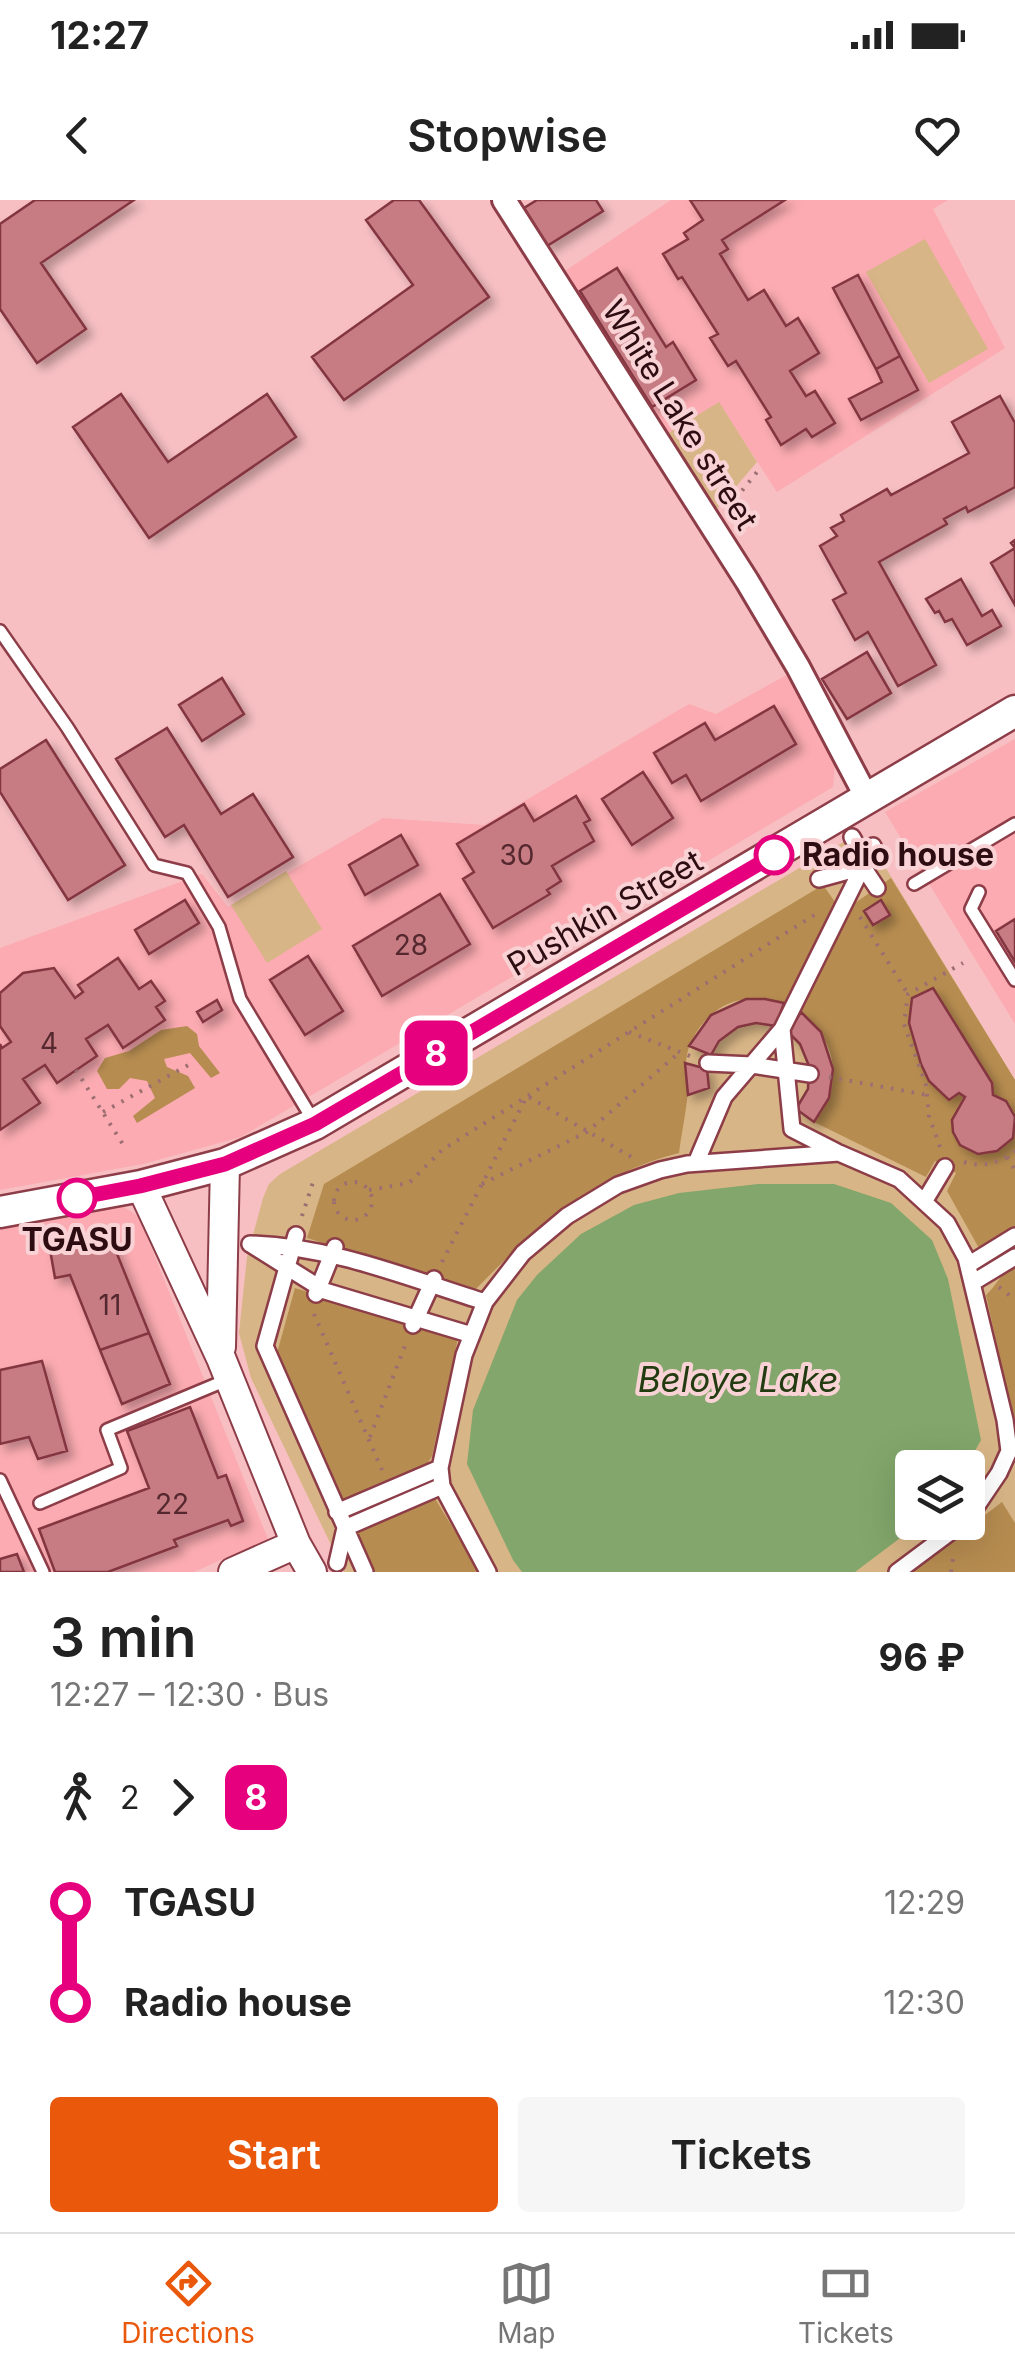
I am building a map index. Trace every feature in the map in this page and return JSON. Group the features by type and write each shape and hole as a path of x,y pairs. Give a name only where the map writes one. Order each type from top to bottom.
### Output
{"main road":[{"name":"Pushkin Street","path":"0,1212 140,1186 225,1164 315,1124 1015,711"}],"street":[{"name":"White Lake street","path":"504,200 798,668 868,800"},
{"path":"852,837 877,888"},
{"path":"696,1163 724,1097 782,1028 862,860"},
{"path":"782,1028 792,1128 899,1179 946,1223 968,1262 985,1281 1011,1434 999,1474 985,1494"},
{"path":"708,1063 810,1074"},
{"path":"488,1572 442,1486 440,1468 464,1355 485,1302 523,1253 567,1216 649,1168 839,1153"},
{"path":"924,1202 943,1158"},
{"path":"225,1164 225,1369"},
{"path":"140,1186 225,1369 296,1544 324,1568 345,1528 442,1486"},
{"path":"968,1262 1015,1236"},
{"path":"472,1335 414,1322 318,1291 250,1244 295,1240 432,1281 485,1302"},
{"path":"295,1240 266,1346 365,1572"},
{"path":"318,1291 334,1251"},
{"path":"985,1281 1014,1260"},
{"path":"414,1322 432,1281"},
{"path":"337,1512 390,1486 440,1468"},
{"path":"390,1486 398,1505"},
{"path":"897,1572 942,1540"},
{"path":"233,1572 296,1544"}],"lane":[{"path":"0,632 68,727 154,865 186,874 219,927 240,999 315,1124"},
{"path":"914,884 1015,824"},
{"path":"979,892 972,909 1015,980"},
{"path":"40,1503 121,1468 107,1430 225,1369"},
{"path":"0,1480 43,1572"}],"path":[{"path":"728,508 761,467"},
{"path":"845,902 908,994 904,1024 943,1158"},
{"path":"369,1190 373,1204 365,1217 350,1220 338,1213 334,1199 342,1186 356,1182 369,1190 409,1183 442,1150 818,912"},
{"path":"908,994 962,964"},
{"path":"629,1032 708,1063"},
{"path":"482,1184 587,1132 680,1052"},
{"path":"103,1112 192,1064"},
{"path":"76,1070 124,1146"},
{"path":"810,1074 927,1095"},
{"path":"527,1096 649,1168"},
{"path":"432,1281 527,1096"},
{"path":"962,1162 976,1166 1002,1161 1015,1151"},
{"path":"1007,1157 1015,1170"},
{"path":"295,1240 314,1179"},
{"path":"985,1281 1015,1300"},
{"path":"318,1291 314,1316 390,1486"},
{"path":"369,1440 414,1322"}],"shaded area":[{"path":"671,200 948,200 933,209 1005,348 777,492 719,403 667,434 562,273"},
{"path":"925,239 988,349 929,383 866,272"},
{"path":"719,402 757,462 716,510 667,434"},
{"path":"792,672 835,765 833,787 241,1137 143,1164 0,1190 0,948 202,874 228,907 383,818 484,825 689,704 716,714"},
{"path":"1015,739 1015,1024 885,812"},
{"path":"852,837 870,842 1015,1080 1015,1572 344,1572 251,1378 239,1333 247,1257 269,1184"},
{"path":"286,871 322,929 267,963 231,905"},
{"path":"891,878 1015,1080 1015,1229 980,1250 947,1191 956,1173 935,1161 926,1177 814,1122 831,1088 832,1057 819,1031 797,1011 770,1000 741,1000 714,1013 692,1040 686,1063 687,1100 679,1153 620,1175 567,1206 475,1290 307,1238 324,1184 823,885 842,912"},
{"path":"187,1026 197,1034 199,1046 220,1073 211,1078 190,1053 164,1059 167,1067 188,1076 195,1088 137,1123 133,1116 155,1098 147,1081 130,1078 119,1089 107,1089 97,1071 105,1058 129,1051 161,1030"},
{"path":"124,1207 139,1217 268,1539 194,1572 0,1572 0,1227"},
{"path":"1015,1264 1015,1418 1013,1418 986,1295"},
{"path":"295,1288 458,1338 432,1456 424,1469 341,1503 277,1353"},
{"path":"434,1497 480,1572 375,1572 355,1530"},
{"path":"1002,1502 1015,1523 1015,1572 910,1572 952,1540 985,1540 985,1515"}],"water":[{"name":"Beloye Lake","path":"758,1184 834,1184 891,1203 932,1240 948,1279 981,1440 975,1450 895,1450 897,1540 855,1572 522,1572 467,1464 473,1410 517,1300 537,1275 581,1234 634,1205 679,1193"}],"building":[{"path":"35,200 134,200 41,263 86,329 37,363 0,309 0,224"},
{"path":"394,200 419,200 489,297 344,400 312,357 413,285 366,220"},
{"path":"537,200 596,200 603,211 547,246 524,208"},
{"path":"690,200 785,200 722,240 728,249 720,254 748,300 764,290 786,326 798,318 819,353 790,371 806,396 815,391 835,423 812,437 806,429 781,445 766,420 771,417 736,361 728,366 710,338 718,334 663,254 688,239 684,233 703,220"},
{"path":"617,268 666,347 673,342 696,380 652,407 580,291"},
{"path":"858,275 900,356 876,369 833,288"},
{"path":"900,356 918,390 861,420 849,399 882,382 876,369"},
{"path":"121,394 168,462 267,394 296,437 149,538 73,427"},
{"path":"1000,396 1015,423 1015,487 968,512 966,507 944,519 947,524 879,562 936,665 898,686 868,632 855,640 833,600 846,593 820,546 837,536 831,528 844,521 841,515 887,489 891,495 969,453 952,422"},
{"path":"1015,548 1015,605 991,563"},
{"path":"961,579 982,616 992,610 1001,626 967,645 952,619 945,622 926,599"},
{"path":"867,652 891,693 847,719 822,679"},
{"path":"222,678 244,714 202,741 179,705"},
{"path":"774,706 796,744 701,801 686,775 672,783 654,753 705,723 715,740"},
{"path":"167,728 221,814 253,794 293,857 228,897 184,825 165,837 116,759"},
{"path":"46,740 125,865 68,900 0,792 0,769"},
{"path":"643,772 673,818 632,845 602,799"},
{"path":"576,796 590,820 584,823 594,841 552,866 561,881 547,890 550,894 493,928 463,879 474,872 457,844 524,804 534,821"},
{"path":"401,835 418,865 365,895 349,865"},
{"path":"440,894 470,944 382,996 353,946"},
{"path":"185,900 199,923 149,954 135,930"},
{"path":"881,900 890,915 873,925 864,911"},
{"path":"1015,919 1015,962 996,931"},
{"path":"308,956 343,1011 305,1035 270,980"},
{"path":"118,958 139,989 151,981 165,1001 156,1007 165,1020 123,1048 108,1025 86,1039 97,1056 57,1083 45,1065 23,1079 40,1103 0,1130 0,1044 2,1048 11,1042 0,1026 0,993 23,973 54,968 75,998 83,992 78,985"},
{"path":"933,988 992,1083 993,1095 1006,1101 1015,1117 1013,1138 997,1151 978,1154 960,1145 952,1120 965,1097 959,1093 949,1100 929,1081 921,1064 909,1023 912,998"},
{"path":"746,999 784,1003 776,1026 756,1023 738,1027 719,1041 711,1055 689,1046 711,1015"},
{"path":"217,1000 222,1010 203,1022 197,1012"},
{"path":"801,1012 821,1032 833,1069 829,1098 814,1122 796,1109 808,1089 809,1066 800,1044 788,1032"},
{"path":"685,1063 707,1069 709,1088 688,1095"},
{"path":"109,1234 149,1333 100,1350 70,1275 55,1278 49,1244"},
{"path":"149,1333 170,1384 122,1404 100,1350"},
{"path":"42,1361 67,1451 38,1459 29,1437 0,1444 0,1370"},
{"path":"190,1407 218,1478 226,1475 243,1521 231,1526 228,1520 174,1540 177,1546 108,1572 55,1572 39,1529 149,1488 127,1431"},
{"path":"17,1554 24,1572 0,1572 0,1559"}],"bus line":[{"name":"8","path":"77,1198 225,1164 315,1124 774,855"}],"place":[{"name":"Radio house","path":"774,855"},
{"name":"TGASU","path":"77,1198"}]}
